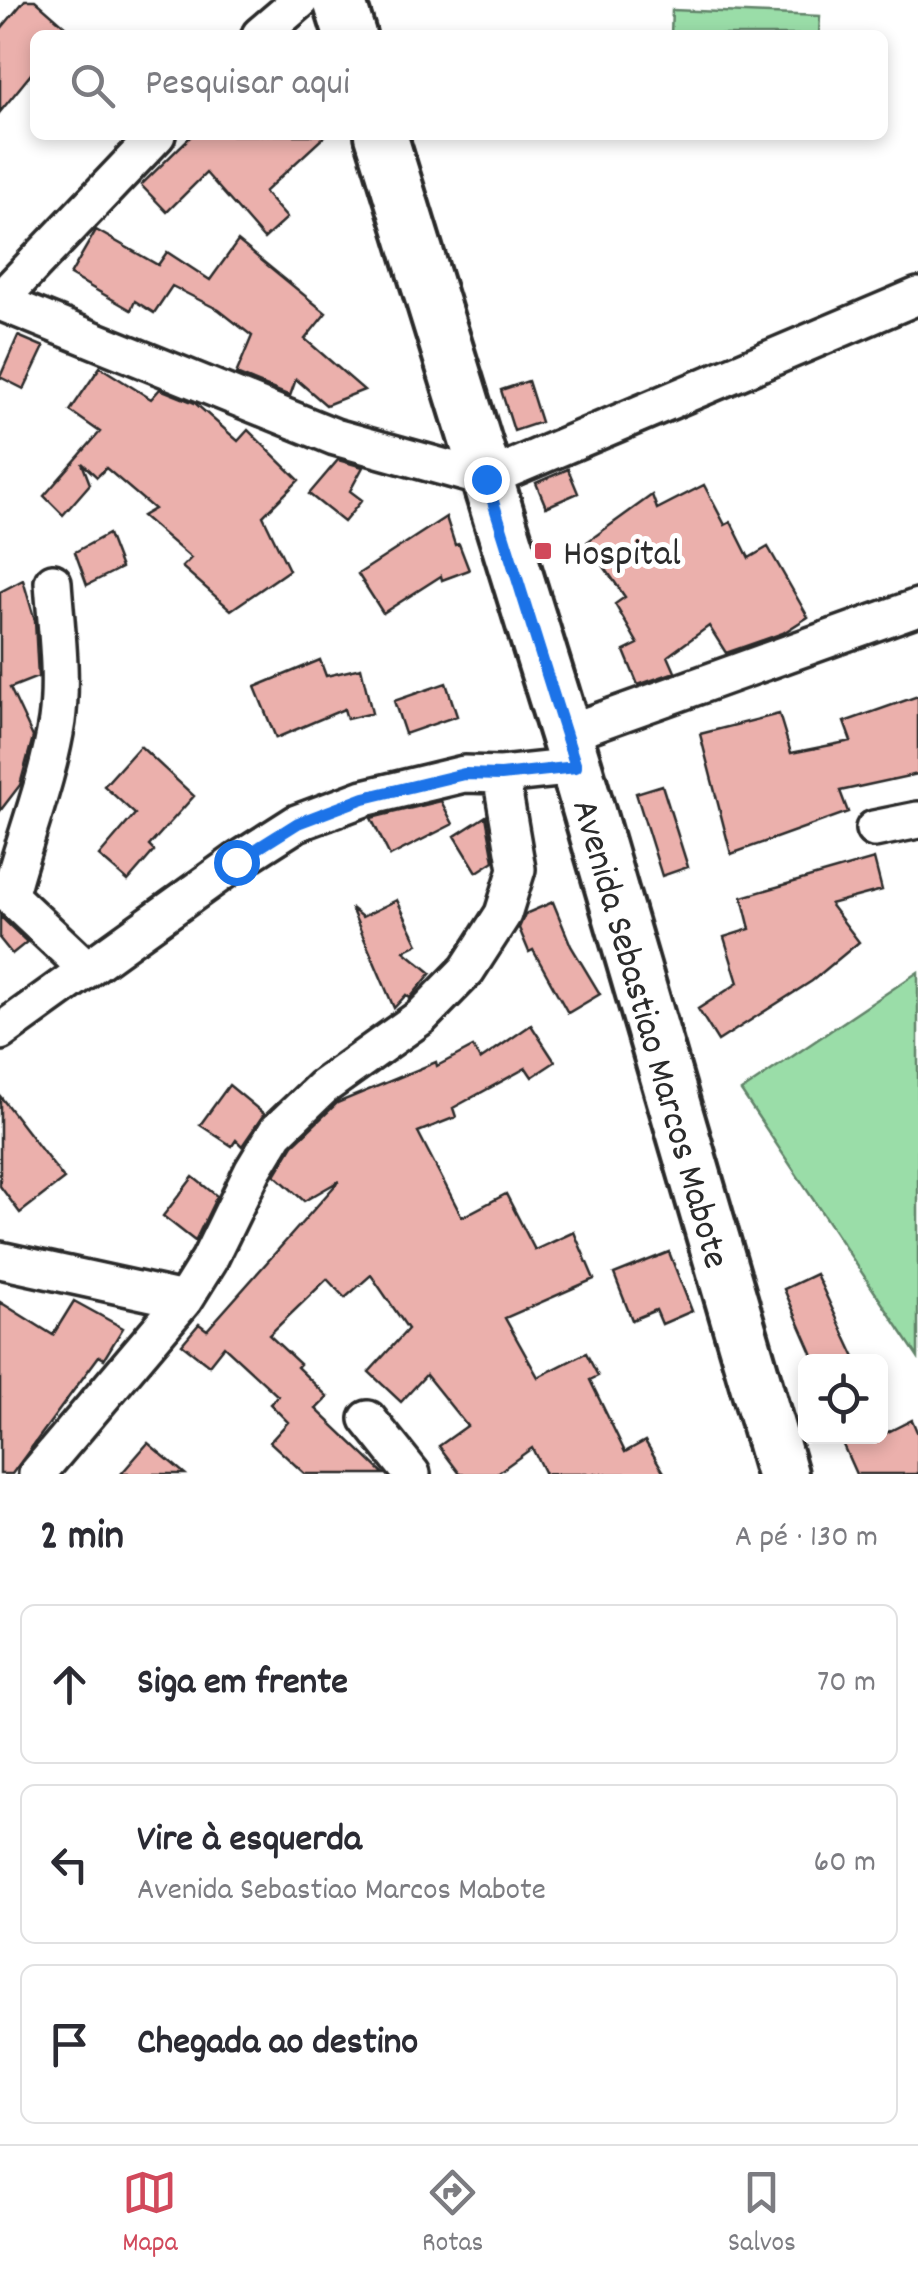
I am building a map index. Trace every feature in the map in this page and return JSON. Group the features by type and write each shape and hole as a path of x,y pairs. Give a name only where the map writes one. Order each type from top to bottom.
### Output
{"main road":[{"path":"339,0 348,30"},
{"name":"Avenida Sebastiao Marcos Mabote","path":"382,140 570,750 782,1474"}],"street":[{"path":"266,30 301,0"},
{"path":"152,140 0,301 335,437 486,479 918,296"},
{"path":"53,582 59,666 57,719 46,770 5,890 87,968"},
{"path":"0,1032 236,862 298,823 364,798 464,774 501,775 918,607"},
{"path":"38,1474 184,1300 276,1132 324,1088 420,1017 468,970 503,914 516,869 501,775"},
{"path":"874,830 918,820"},
{"path":"0,1260 184,1300"},
{"path":"368,1419 412,1474"}],"green space":[{"path":"672,10 820,16 819,30 671,30"},
{"path":"918,972 918,1357 741,1091"}],"building":[{"path":"25,0 35,0 69,30 30,30 30,75 0,112 0,30"},
{"path":"187,140 321,140 264,192 287,218 264,239 206,173 167,212 141,185"},
{"path":"96,230 158,265 167,252 210,280 238,241 326,313 305,339 364,390 326,405 296,379 290,396 236,374 252,336 219,310 172,286 154,313 135,301 131,310 70,275"},
{"path":"18,336 44,347 24,389 0,377"},
{"path":"100,367 151,399 160,389 195,403 238,441 248,430 299,480 263,516 289,570 231,610 182,567 191,558 142,516 154,509 106,468 97,477 82,463 90,484 63,515 44,496 100,432 70,411"},
{"path":"528,381 541,422 514,431 501,390"},
{"path":"338,460 363,467 350,491 362,500 344,522 309,494"},
{"path":"568,469 578,493 546,507 536,483"},
{"path":"704,485 725,525 731,522 749,558 768,547 808,617 783,633 726,653 709,626 668,656 675,672 638,685 624,651 638,644 615,604 625,597 587,542 652,495 657,509"},
{"path":"446,517 469,570 442,580 441,576 383,613 358,574"},
{"path":"108,534 121,568 87,585 75,552"},
{"path":"23,580 35,621 38,677 10,688 33,737 20,785 0,811 0,592"},
{"path":"320,660 326,676 361,668 372,713 347,719 344,709 276,738 255,687"},
{"path":"446,683 457,716 405,734 394,701"},
{"path":"918,696 918,774 840,791 848,812 731,854 700,734 779,714 791,753 851,741 844,722"},
{"path":"140,746 194,796 149,846 154,851 128,881 99,856 135,814 104,786"},
{"path":"662,785 688,867 662,876 636,793"},
{"path":"441,801 453,824 390,856 371,818"},
{"path":"486,816 494,861 477,872 455,836"},
{"path":"874,859 882,890 830,904 859,942 812,981 718,1041 698,1009 738,983 724,937 750,929 742,897"},
{"path":"397,900 418,944 404,951 431,973 410,998 406,995 394,1008 351,908 362,917"},
{"path":"553,902 571,946 600,994 568,1013 533,950 529,952 519,928 525,914"},
{"path":"0,916 27,942 12,954 0,939"},
{"path":"531,1025 555,1062 532,1077 526,1068 453,1108 456,1117 418,1132 462,1217 506,1194 535,1250 574,1232 594,1279 505,1318 538,1377 586,1353 598,1376 590,1380 625,1452 645,1441 665,1474 545,1474 532,1448 496,1474 460,1474 439,1446 467,1426 426,1375 401,1402 369,1372 408,1329 371,1275 345,1298 327,1279 269,1335 328,1397 316,1409 384,1474 305,1474 270,1442 288,1422 270,1404 278,1396 224,1346 209,1365 182,1344 199,1324 207,1330 339,1181 304,1201 275,1175 293,1145 337,1103 436,1062 437,1066 473,1047 480,1060"},
{"path":"229,1085 264,1114 242,1146 236,1140 232,1146 200,1125"},
{"path":"0,1096 64,1179 20,1213 0,1186"},
{"path":"193,1177 217,1196 195,1241 163,1216"},
{"path":"669,1252 692,1311 662,1324 656,1310 632,1320 614,1274"},
{"path":"816,1274 853,1354 812,1354 784,1289"},
{"path":"74,1301 123,1328 104,1359 99,1356 12,1474 0,1474 0,1302 53,1335"},
{"path":"912,1420 918,1434 918,1474 856,1474 843,1444 888,1444 888,1432"},
{"path":"148,1443 185,1474 121,1474"}],"place":[{"name":"Hospital","path":"543,551"}],"route":[{"path":"236,862 298,823 364,798 464,774 501,775 576,767 486,479"}]}
